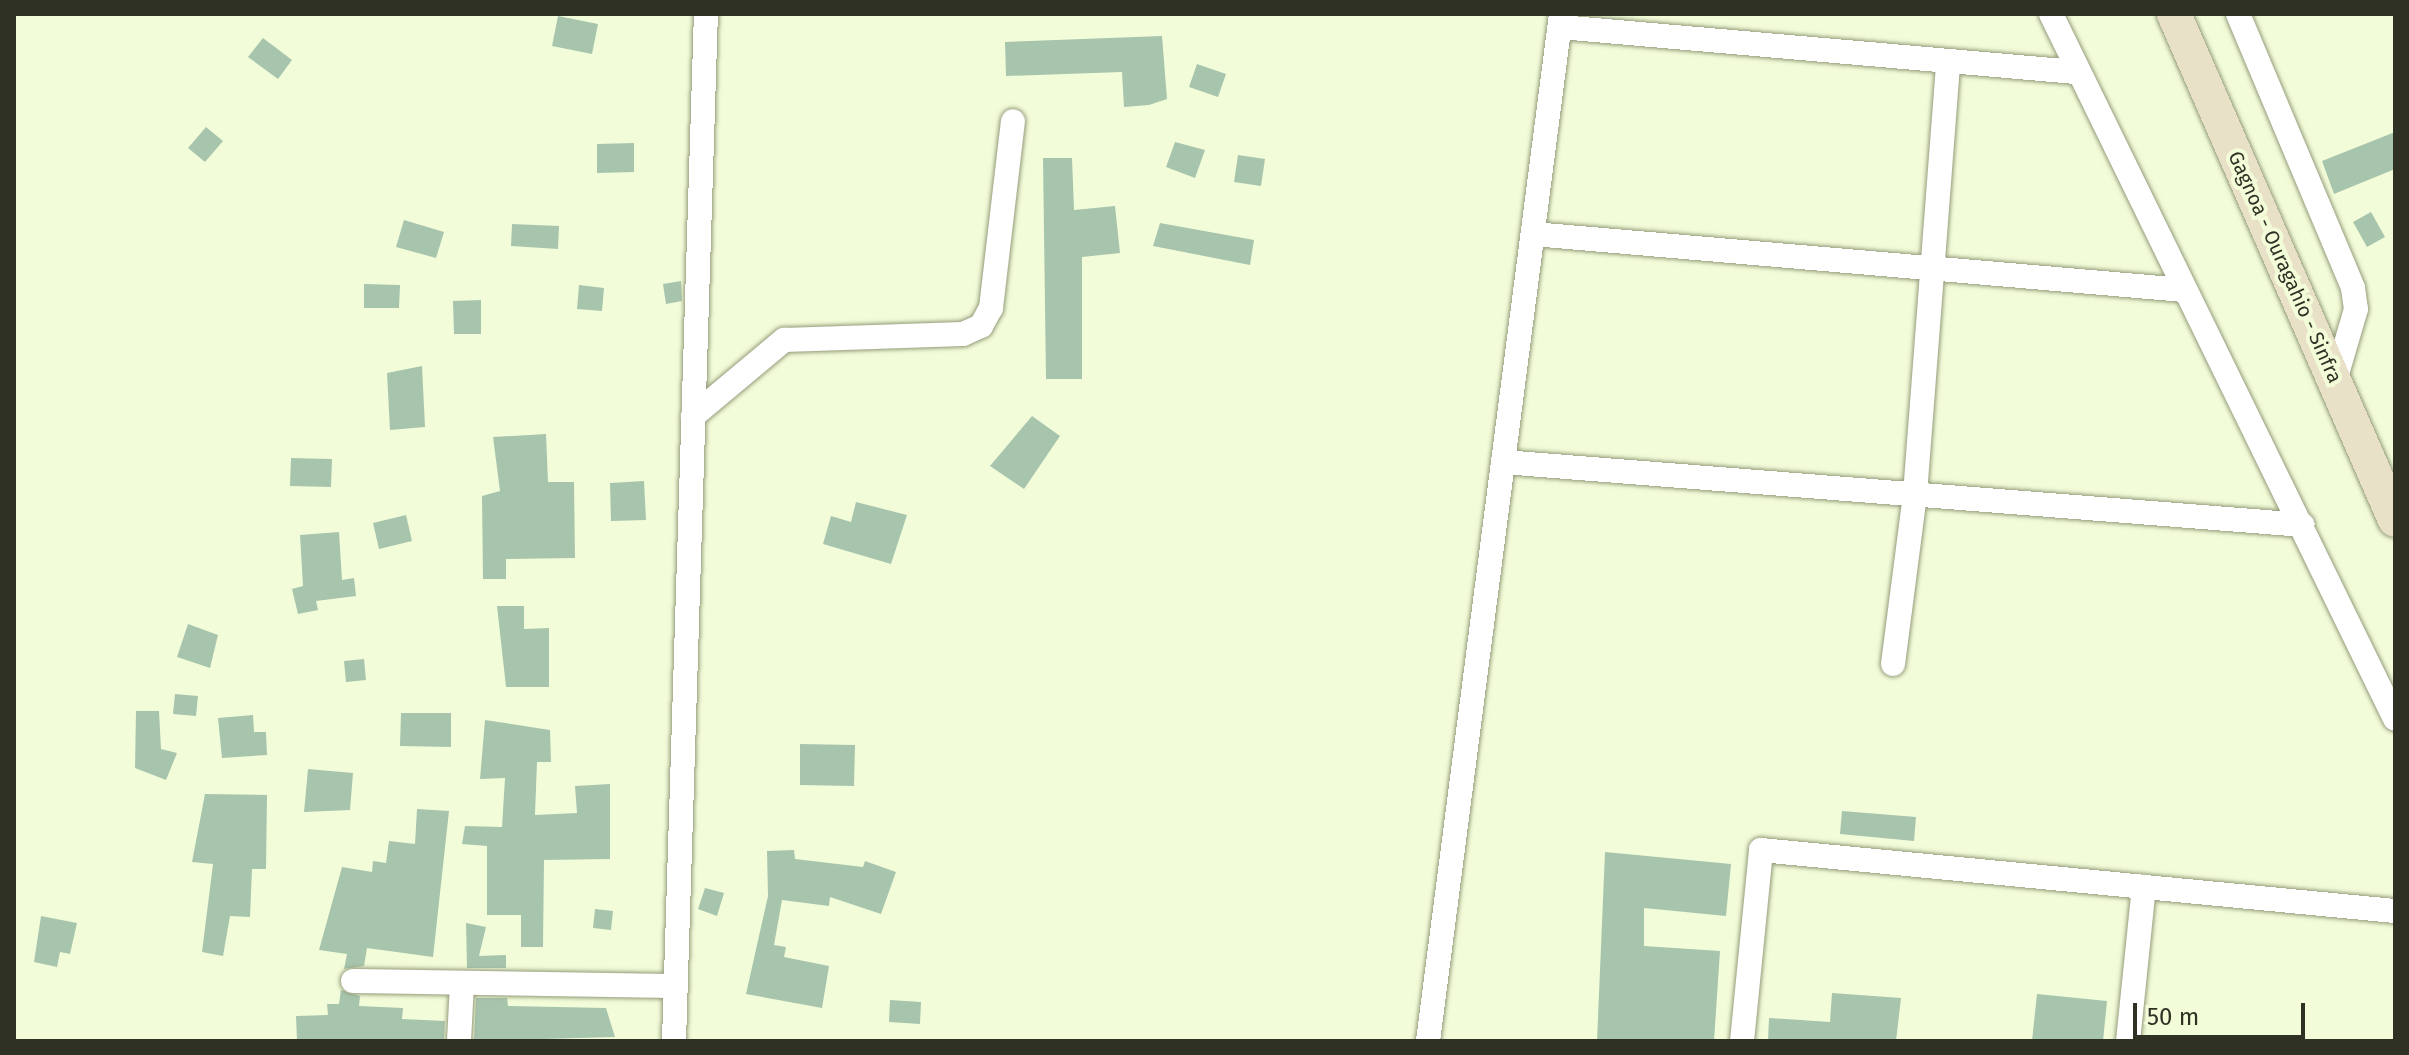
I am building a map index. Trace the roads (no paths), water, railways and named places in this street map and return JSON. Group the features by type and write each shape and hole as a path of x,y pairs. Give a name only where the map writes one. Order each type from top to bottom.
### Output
{"main road":[{"name":"Gagnoa - Ouragahio - Sinfra","path":"2174,14 2395,520"}],"street":[{"path":"674,1041 706,14"},
{"path":"2051,14 2075,72 2303,525 2395,719"},
{"path":"2238,14 2353,288 2356,309 2335,381"},
{"path":"1428,1041 1561,20 2075,72"},
{"path":"1893,664 1915,494 1948,61"},
{"path":"693,416 784,340 963,334 981,326 991,308 1013,121"},
{"path":"1533,234 2184,290"},
{"path":"1503,462 2303,525"},
{"path":"1742,1041 1761,850 2395,911"},
{"path":"2128,1041 2144,887"},
{"path":"353,981 676,986"},
{"path":"459,1041 462,983"}]}
